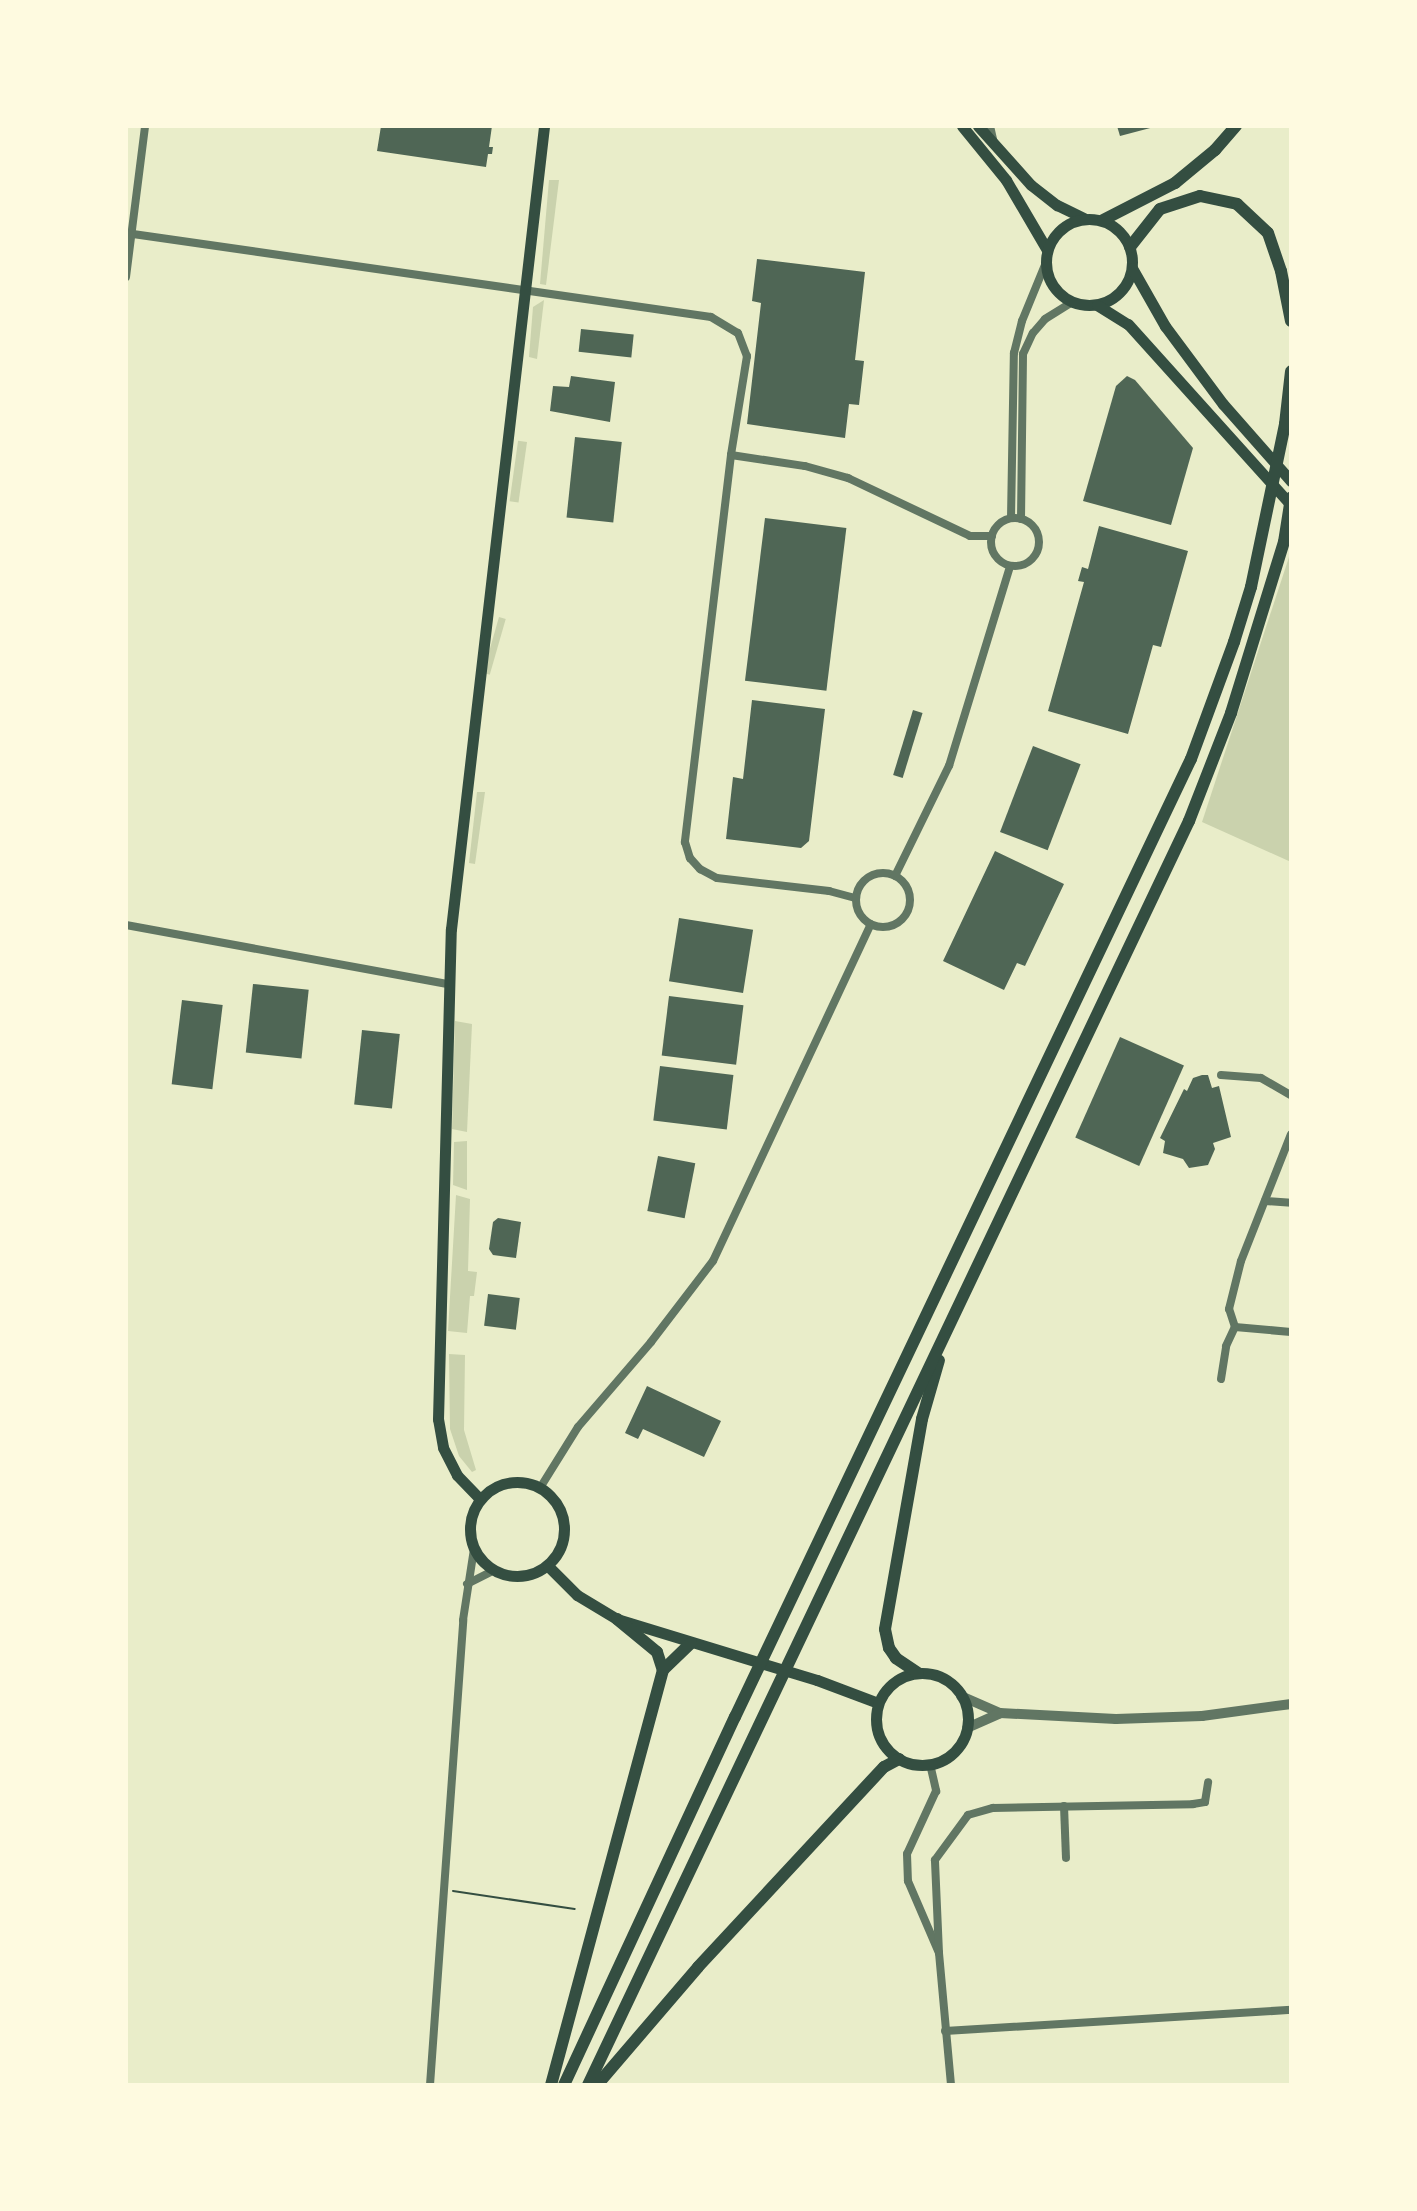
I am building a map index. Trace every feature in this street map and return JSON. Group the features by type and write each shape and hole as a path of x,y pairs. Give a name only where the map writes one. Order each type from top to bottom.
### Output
{"main road":[{"path":"480,1499 457,1475 443,1447 438,1419 451,929 544,126"},
{"path":"962,126 1006,180 1047,250"},
{"path":"978,126 1031,185 1057,205 1084,218 1103,220 1120,231 1130,247 1132,268 1165,326 1223,404 1291,481"},
{"path":"1103,220 1175,183 1215,150 1236,126"},
{"path":"1130,247 1148,220 1160,209 1200,196 1237,204 1268,233 1281,271 1291,321"},
{"path":"1084,218 1061,228 1047,250 1045,265 1054,287 1072,302 1097,305 1128,324 1291,505"},
{"path":"1097,305 1120,292 1132,268"},
{"path":"564,2085 735,1717 1191,759 1251,587 1285,424 1291,371"},
{"path":"588,2085 1189,821 1231,713 1284,542 1291,498"},
{"path":"918,1673 893,1682 878,1703 876,1728 888,1751 899,1759 930,1764 954,1752 967,1728 968,1714 961,1696 945,1679 918,1673 896,1658 889,1648 885,1629 922,1419 946,1330"},
{"path":"514,1482 540,1488 552,1497 564,1525 558,1554 548,1566 521,1577 493,1571 474,1549 470,1523 480,1499 502,1484 514,1482"},
{"path":"548,1566 577,1595 617,1619 657,1652 663,1670"},
{"path":"617,1619 817,1680 878,1703"},
{"path":"551,2085 663,1670 691,1643"},
{"path":"597,2085 698,1967 884,1767 899,1759"}],"street":[{"path":"126,277 128,233 145,126"},
{"path":"990,126 994,144"},
{"path":"128,233 711,317 738,333 747,356 731,455 685,842 690,858 700,869 717,878 829,891 856,898"},
{"path":"1016,518 1014,353 1022,321 1045,265"},
{"path":"1016,518 1023,354 1033,333 1045,319 1072,302"},
{"path":"731,455 805,466 848,478 970,536 992,536"},
{"path":"1016,518 1034,527 1039,543 1027,563 1010,566 997,558 992,536 999,525 1016,518"},
{"path":"895,876 949,766 1010,566"},
{"path":"887,873 895,876 907,887 907,912 888,927 871,924 860,913 856,898 858,889 870,876 887,873"},
{"path":"540,1488 578,1427 651,1342 713,1261 871,924"},
{"path":"126,925 449,984"},
{"path":"1221,1075 1261,1078 1291,1095"},
{"path":"1221,1379 1226,1346 1235,1327 1229,1309 1241,1261 1291,1134"},
{"path":"1265,1201 1291,1203"},
{"path":"1235,1327 1291,1332"},
{"path":"430,2085 467,1584 474,1549"},
{"path":"467,1584 493,1571"},
{"path":"961,1696 1000,1713 1116,1719 1202,1716 1291,1704"},
{"path":"967,1728 1000,1713"},
{"path":"930,1764 936,1791 907,1854 908,1881 939,1953"},
{"path":"951,2085 933,1872 935,1860 957,1825 983,1808 1205,1802 1208,1782"},
{"path":"1064,1806 1066,1858"},
{"path":"945,2031 1291,2010"}],"path":[{"path":"444,1889 575,1909"}],"green space":[{"path":"549,180 559,180 546,285 540,284"},
{"path":"544,300 537,359 529,357 533,307"},
{"path":"518,441 527,442 519,502 510,501"},
{"path":"1291,551 1291,862 1202,822"},
{"path":"499,617 506,619 490,675 483,673"},
{"path":"477,792 485,792 475,864 469,863"},
{"path":"455,1021 472,1024 467,1132 452,1129"},
{"path":"467,1141 467,1190 453,1185 454,1142"},
{"path":"456,1195 470,1199 468,1271 477,1272 474,1296 470,1296 467,1333 448,1331"},
{"path":"449,1354 465,1355 464,1430 476,1470 472,1472 459,1456 450,1429"}],"building":[{"path":"381,126 492,126 489,147 493,147 492,154 488,154 486,167 377,151"},
{"path":"1117,126 1154,126 1154,127 1120,136"},
{"path":"757,259 865,272 855,360 864,361 859,405 849,404 845,438 747,424 761,303 752,301"},
{"path":"581,329 634,335 631,357 579,352"},
{"path":"571,376 615,382 610,422 550,411 553,386 569,387"},
{"path":"1127,376 1135,380 1193,448 1171,525 1083,501 1116,386"},
{"path":"575,437 622,442 613,522 567,518"},
{"path":"765,518 846,528 826,691 745,681"},
{"path":"1099,526 1188,551 1161,647 1153,645 1128,734 1048,711 1084,582 1078,581 1082,567 1088,569"},
{"path":"752,700 825,709 809,841 801,848 726,839 733,777 743,779"},
{"path":"913,710 923,713 903,778 893,775"},
{"path":"1033,746 1081,764 1048,850 1000,832"},
{"path":"995,851 1064,884 1025,966 1017,963 1004,990 943,961"},
{"path":"679,918 753,930 743,993 669,981"},
{"path":"253,984 309,990 301,1058 246,1053"},
{"path":"669,996 743,1005 736,1065 662,1056"},
{"path":"182,1000 223,1005 212,1089 172,1084"},
{"path":"362,1030 400,1034 392,1109 354,1105"},
{"path":"1120,1037 1184,1065 1139,1166 1075,1137"},
{"path":"660,1066 733,1075 727,1130 653,1121"},
{"path":"1208,1075 1212,1088 1219,1086 1231,1137 1213,1143 1215,1149 1208,1165 1189,1168 1183,1159 1163,1153 1165,1141 1160,1138 1184,1089 1187,1091 1193,1078"},
{"path":"658,1156 695,1163 685,1218 647,1211"},
{"path":"498,1218 521,1222 516,1258 493,1255 489,1249 493,1222"},
{"path":"488,1294 520,1298 516,1330 484,1326"},
{"path":"647,1386 721,1421 704,1457 643,1429 638,1439 625,1433"}]}
